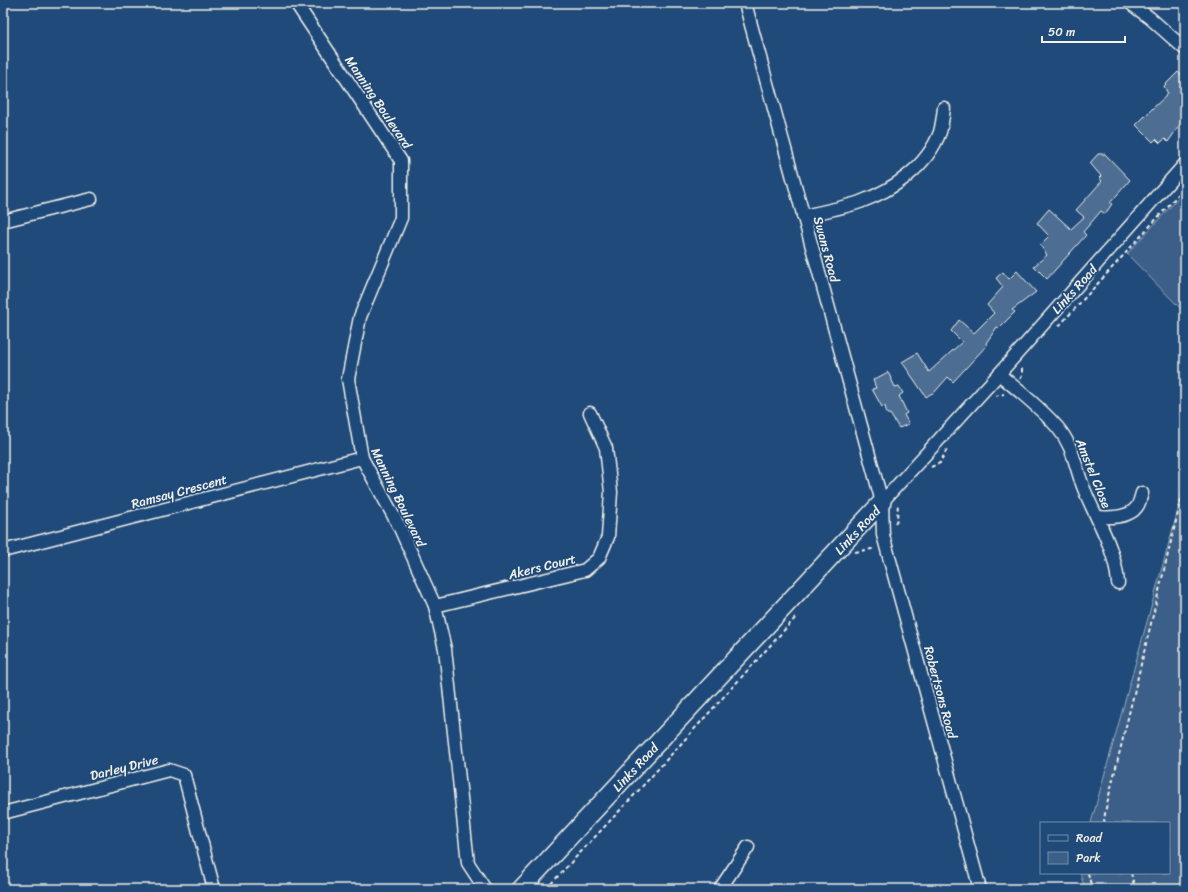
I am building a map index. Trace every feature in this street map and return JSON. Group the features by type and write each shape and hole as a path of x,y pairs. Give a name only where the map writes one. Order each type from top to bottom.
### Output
{"street":[{"name":"Manning Boulevard","path":"296,3 401,161 401,218 360,317 348,379 362,458 399,526 435,606 445,648 468,863 485,889"},
{"name":"Swans Road","path":"745,3 882,502"},
{"path":"1130,3 1150,18 1185,49"},
{"path":"804,216 860,202 884,191 909,175 928,156 940,132 944,108"},
{"name":"Links Road","path":"521,889 882,502 999,374 1185,164"},
{"path":"3,221 90,199"},
{"name":"Amstel Close","path":"999,374 1059,428 1075,460 1084,489 1114,558 1117,568 1118,583"},
{"name":"Akers Court","path":"435,606 585,570 599,558 608,537 611,492 606,448 590,413"},
{"name":"Ramsay Crescent","path":"3,551 362,458"},
{"path":"1097,517 1108,518 1129,513 1138,506 1142,493"},
{"name":"Robertsons Road","path":"882,502 883,535 980,889"},
{"name":"Darley Drive","path":"3,813 169,770 184,775 214,889"},
{"path":"720,889 748,847"}],"path":[{"path":"1057,327 1150,224 1168,207 1185,186"},
{"path":"992,397 1008,392 1014,386 1022,376 1022,365"},
{"path":"930,467 940,463 948,444"},
{"path":"1104,822 1185,484"},
{"path":"855,552 872,549 897,520 898,503 902,498"},
{"path":"546,889 639,790 797,616"},
{"path":"1088,874 1092,889"},
{"path":"1131,874 1135,889"}],"green space":[{"path":"1185,191 1185,313 1127,254"},
{"path":"1185,485 1185,889 1085,889 1080,874 1170,874 1170,822 1091,822"}],"building":[{"path":"1178,72 1185,79 1185,127 1181,123 1168,142 1165,139 1160,143 1156,139 1153,142 1136,125 1168,94 1164,86"},
{"path":"1098,154 1105,154 1130,180 1110,203 1112,204 1105,214 1101,211 1083,232 1086,235 1047,279 1034,266 1047,255 1040,245 1049,236 1037,223 1049,209 1071,229 1084,217 1076,210 1102,181 1099,178 1101,176 1090,163"},
{"path":"1017,271 1036,292 1012,310 1015,312 999,328 997,327 986,343 987,345 953,382 948,377 933,394 932,393 926,397 902,362 917,353 929,372 962,342 951,331 959,320 974,333 994,313 987,305 1003,287 996,278 1003,272 1009,279"},
{"path":"888,372 895,387 899,386 903,393 899,396 907,413 904,415 909,424 899,428 890,414 887,414 885,406 882,407 872,389 876,388 873,380"}]}
